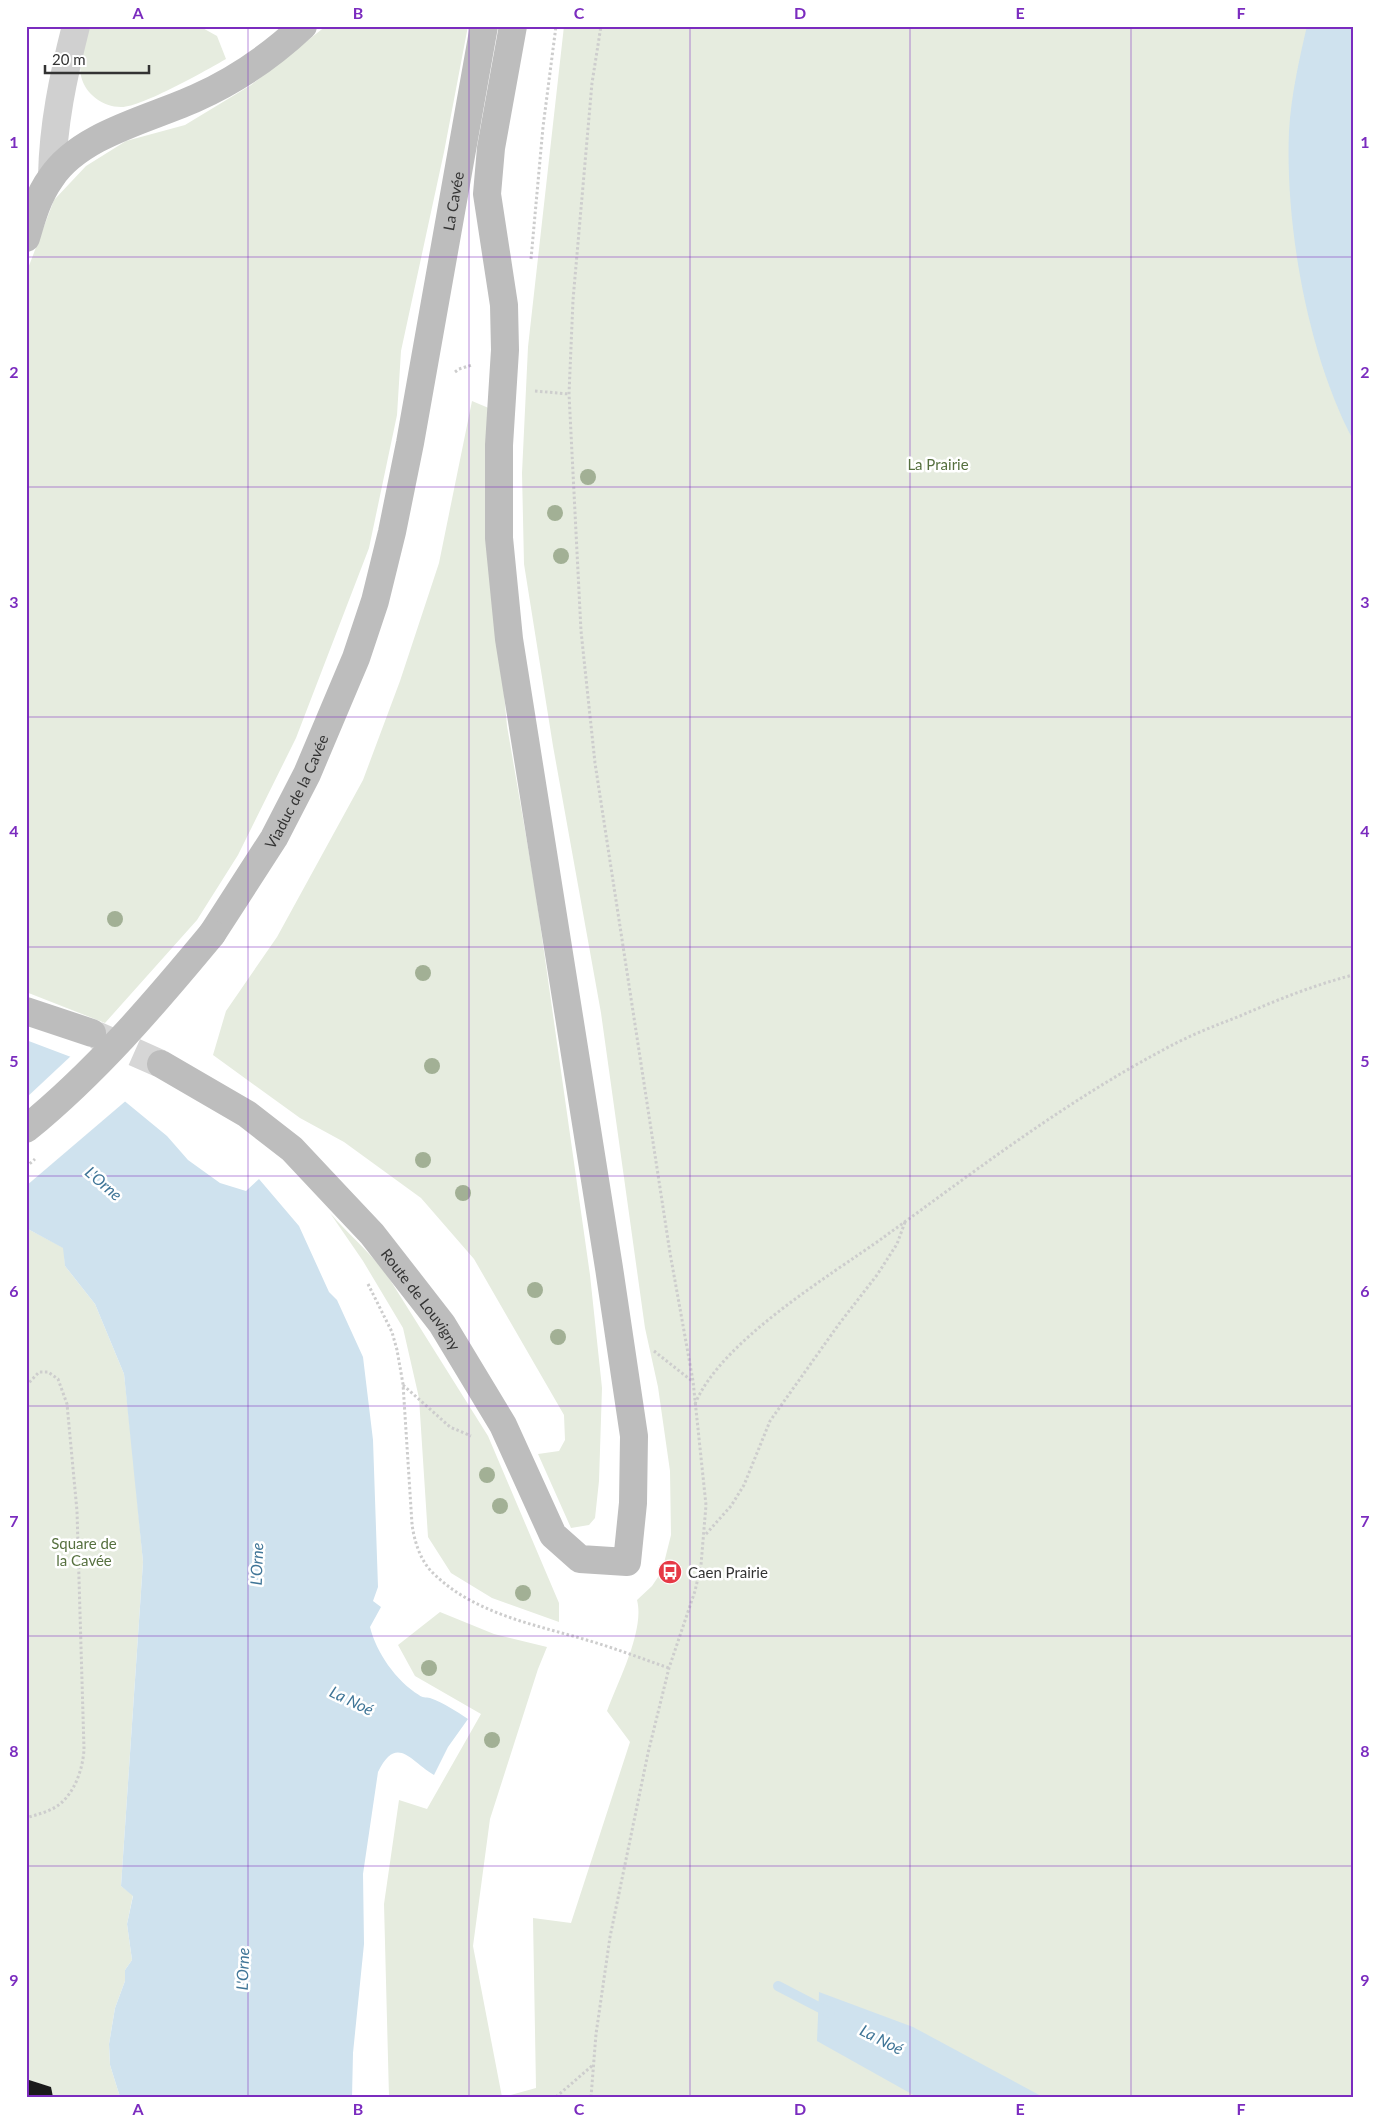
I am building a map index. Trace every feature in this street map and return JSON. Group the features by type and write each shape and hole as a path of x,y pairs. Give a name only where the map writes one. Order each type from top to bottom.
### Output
{"main road":[{"path":"26,238 37,205 52,176 68,159 110,133 197,98 275,50 304,26"},
{"name":"La Cavée","path":"422,376 484,26"},
{"name":"Route de Louvigny","path":"161,1064 247,1114 292,1149 372,1234 442,1324 503,1425 553,1535 580,1558 627,1562 633,1503 634,1436 508,639 499,538 499,445 505,350 504,305 487,194 491,148 513,26"},
{"name":"Viaduc de la Cavée","path":"26,1129 69,1093 139,1021 212,934 274,838 332,721 356,658 375,600 392,532 422,376"},
{"path":"26,1011 92,1033"}],"street":[{"path":"52,176 52,138 61,87 76,26"}],"path":[{"path":"531,263 543,127 556,26"},
{"path":"591,2097 610,1937 640,1785 669,1668 695,1591 706,1534 704,1468 694,1405 693,1382 670,1253 596,763 581,631 569,394 573,300 592,83 601,26"},
{"path":"534,391 569,394"},
{"path":"694,1405 711,1373 743,1342 780,1312 1084,1096 1128,1069 1204,1031 1297,992 1353,975"},
{"path":"706,1534 731,1506 744,1485 770,1421 839,1324 877,1275 898,1244 905,1222"},
{"path":"366,1280 392,1332 403,1384 414,1538 431,1571 454,1591 516,1620 588,1640 669,1668"},
{"path":"651,1349 693,1382"},
{"path":"26,1386 39,1372 51,1374 61,1383 67,1404 77,1511 84,1749 82,1766 66,1798 53,1809 26,1818"},
{"path":"403,1384 450,1427 516,1454"},
{"path":"556,2097 594,2064"}],"green space":[{"path":"88,26 199,26 217,36 226,59 173,88 143,101 130,106 108,105 91,94 81,76 81,58"},
{"path":"326,26 468,26 444,152 401,351 397,415 369,548 296,738 238,855 197,920 105,1023 26,992 27,271 54,200 86,166 126,141 185,125 251,85"},
{"name":"La Prairie","path":"564,26 1353,26 1353,2097 503,2097 536,2088 533,1918 571,1923 630,1742 607,1711 634,1640 637,1626 637,1600 652,1586 662,1571 671,1535 670,1471 658,1387 645,1328 601,1013 553,746 524,564 522,473 528,347"},
{"path":"472,401 491,409 495,598 507,726 535,888 590,1275 602,1388 599,1481 595,1518 589,1525 571,1528 538,1454 559,1451 565,1440 564,1415 474,1259 421,1198 344,1142 300,1118 213,1055 226,1011 277,937 363,780 400,681 439,563"},
{"path":"330,1213 387,1275 488,1436 559,1603 559,1622 492,1598 451,1573 428,1537 419,1398 403,1328 363,1261"},
{"name":"Square de la Cavée","path":"26,1228 64,1248 65,1266 95,1304 124,1374 134,1464 143,1562 121,1886 133,1895 127,1924 132,1960 125,1970 125,1981 115,2008 109,2044 110,2065 120,2097 53,2097 50,2087 26,2079"},
{"path":"440,1612 494,1634 547,1647 538,1669 490,1819 473,1946 502,2097 389,2097 384,1904 399,1800 427,1809 481,1714 415,1676 398,1645"}],"water":[{"path":"1307,26 1353,26 1353,440 1337,406 1323,369 1312,330 1303,290 1291,208 1289,168 1290,118"},
{"name":"L'Orne","path":"26,1040 71,1057 167,1136 188,1160 220,1183 246,1191 259,1179 299,1226 329,1292 337,1300 363,1357 373,1440 378,1587 373,1601 381,1607 370,1627 382,1656 402,1682 420,1696 440,1702 468,1719 448,1747 434,1775 411,1758 398,1753 391,1754 378,1772 363,1874 364,1944 353,2053 352,2097 120,2097 110,2065 109,2044 115,2008 125,1981 125,1970 132,1960 127,1924 133,1896 121,1886 143,1562 124,1374 95,1304 65,1266 63,1248 26,1228"},
{"path":"819,1992 913,2027 1043,2097 917,2097 817,2041"}],"pier":[{"path":"72,1055 118,1083 128,1099 26,1186 26,1098"}],"building":[{"path":"26,2079 51,2087 53,2097 26,2097"}],"waterway":[{"name":"La Noé","path":"778,1986 830,2013"}],"tunnel":[{"path":"96,1035 161,1064"}],"place":[{"name":"Caen Prairie","path":"670,1572"}]}
